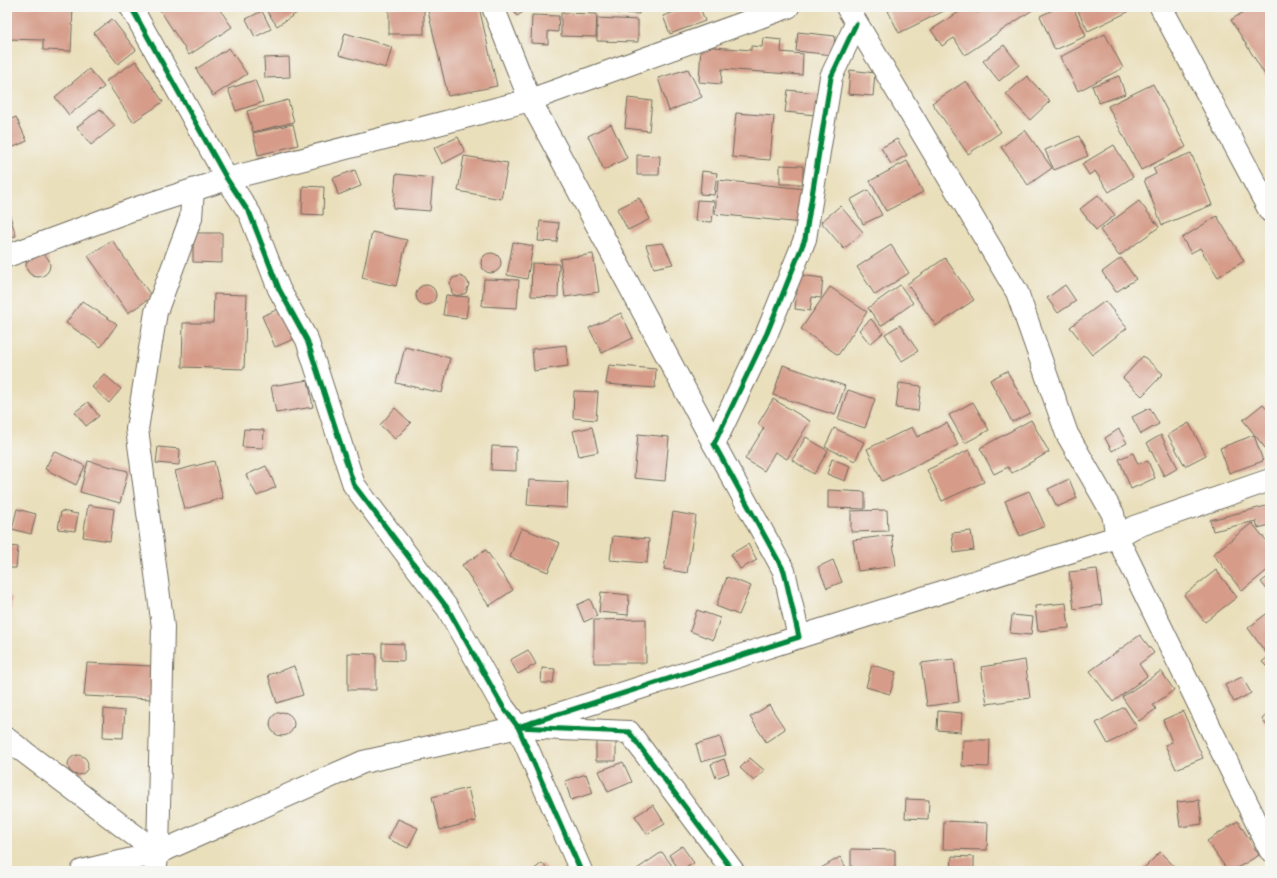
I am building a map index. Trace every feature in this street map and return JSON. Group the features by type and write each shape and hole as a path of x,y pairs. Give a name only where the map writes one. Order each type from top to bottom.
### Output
{"street":[{"path":"131,7 227,180 250,214 279,289 307,340 354,485 448,609 503,707 518,727 581,871"},
{"path":"493,7 530,100 714,444 784,571 799,637"},
{"path":"7,256 134,209 227,180 530,100 788,7"},
{"path":"1161,7 1270,211"},
{"path":"714,444 766,333 805,239 831,77 851,16"},
{"path":"851,16 1017,292 1068,434 1113,514 1117,537 1270,850"},
{"path":"156,862 163,628 137,429 156,312 190,218 194,190"},
{"path":"82,871 156,862 363,762 518,727 1117,537 1134,527 1270,480"},
{"path":"518,727 629,732 733,871"},
{"path":"7,739 156,862"}],"building":[{"path":"7,7 73,7 71,51 43,50 43,40 7,39"},
{"path":"158,7 218,7 232,27 189,55"},
{"path":"264,7 297,7 300,11 277,26"},
{"path":"389,7 424,7 424,34 389,34"},
{"path":"427,7 479,7 497,86 448,96"},
{"path":"511,7 531,7 517,16"},
{"path":"617,7 639,7 639,14 617,13"},
{"path":"688,7 700,7 705,21 670,34 663,16"},
{"path":"897,7 952,7 899,33 888,11"},
{"path":"967,7 973,7 977,13 986,7 1037,7 965,55 954,38 942,46 931,30"},
{"path":"1059,7 1073,7 1086,36 1055,50 1040,16"},
{"path":"1076,7 1126,7 1128,12 1088,31"},
{"path":"1251,7 1270,7 1270,83 1231,20"},
{"path":"262,11 271,29 255,37 246,19"},
{"path":"561,13 597,14 596,37 561,36"},
{"path":"532,15 559,16 558,32 548,31 548,44 531,43"},
{"path":"597,18 638,20 638,42 597,41"},
{"path":"112,19 136,50 118,64 94,33"},
{"path":"798,32 835,36 833,55 796,51"},
{"path":"345,33 392,47 386,68 339,55"},
{"path":"1105,34 1123,68 1078,91 1060,57"},
{"path":"763,38 782,40 781,52 803,54 802,75 722,69 721,84 699,82 701,46 751,50 751,46 762,47"},
{"path":"1004,45 1019,65 999,81 983,61"},
{"path":"229,48 247,74 213,96 196,69"},
{"path":"289,57 290,77 265,78 264,58"},
{"path":"136,61 163,102 133,122 106,81"},
{"path":"89,69 104,87 69,115 55,97"},
{"path":"688,69 702,97 669,111 658,78"},
{"path":"850,70 875,73 873,96 848,94"},
{"path":"1027,76 1050,101 1030,120 1006,94"},
{"path":"1119,76 1125,94 1099,103 1092,86"},
{"path":"255,80 263,102 236,111 228,89"},
{"path":"966,81 1001,132 968,154 932,103"},
{"path":"1153,84 1186,147 1141,170 1108,106"},
{"path":"788,90 818,93 816,115 785,112"},
{"path":"628,98 652,101 649,131 625,128"},
{"path":"288,100 294,122 253,132 247,111"},
{"path":"100,109 115,126 91,145 77,127"},
{"path":"736,113 774,116 770,160 732,157"},
{"path":"16,117 27,141 7,150 7,121"},
{"path":"293,124 298,145 258,155 253,133"},
{"path":"611,124 627,158 604,170 588,136"},
{"path":"1025,130 1052,168 1028,185 1001,147"},
{"path":"1079,136 1088,156 1054,170 1045,150"},
{"path":"458,137 465,152 442,164 434,148"},
{"path":"897,139 907,155 891,164 881,148"},
{"path":"1114,145 1133,177 1109,192 1095,171 1089,175 1082,164"},
{"path":"1191,153 1212,205 1162,225 1144,180 1156,174 1153,168"},
{"path":"637,155 660,156 659,175 637,175"},
{"path":"464,156 508,163 501,199 458,191"},
{"path":"907,161 923,192 886,211 870,181"},
{"path":"780,165 803,166 803,184 780,184"},
{"path":"355,170 361,186 338,195 333,178"},
{"path":"702,171 717,173 714,195 700,194"},
{"path":"396,174 433,178 430,211 393,208"},
{"path":"718,180 806,189 802,223 715,214"},
{"path":"303,186 324,187 323,215 302,214"},
{"path":"868,190 882,215 863,224 850,200"},
{"path":"1098,195 1115,215 1096,230 1080,209"},
{"path":"639,198 650,219 628,230 617,209"},
{"path":"697,200 714,201 712,222 695,221"},
{"path":"1139,201 1159,227 1119,256 1100,230"},
{"path":"840,206 863,232 844,249 821,222"},
{"path":"7,216 10,216 16,236 7,239"},
{"path":"1217,216 1244,261 1218,277 1200,248 1191,253 1182,238"},
{"path":"540,221 559,223 557,242 538,241"},
{"path":"372,232 407,240 396,286 362,278"},
{"path":"193,233 222,233 222,263 193,262"},
{"path":"112,240 152,297 128,313 88,256"},
{"path":"513,242 533,246 527,279 507,275"},
{"path":"663,243 673,264 654,268 646,245"},
{"path":"891,245 909,273 875,295 857,267"},
{"path":"38,253 43,254 49,260 49,270 43,276 38,277 33,276 27,270 26,265 27,260 33,254"},
{"path":"491,253 498,256 501,263 498,270 491,273 484,270 481,263 484,256"},
{"path":"593,254 599,292 565,297 560,259"},
{"path":"945,258 974,300 936,326 907,284"},
{"path":"1121,258 1136,279 1116,292 1102,272"},
{"path":"532,263 559,264 558,297 531,296"},
{"path":"799,275 823,278 821,298 812,297 810,311 795,309"},
{"path":"460,276 466,279 469,284 466,293 457,296 452,293 450,283 453,278"},
{"path":"484,279 519,280 517,308 482,306"},
{"path":"426,285 433,288 436,295 433,302 426,305 419,302 416,295 419,288"},
{"path":"900,285 913,303 881,326 868,308"},
{"path":"1065,285 1076,301 1058,313 1047,298"},
{"path":"830,287 867,312 838,355 801,329"},
{"path":"214,294 247,295 244,369 182,367 183,323 213,323"},
{"path":"446,295 469,297 466,318 443,315"},
{"path":"82,301 117,324 101,347 66,323"},
{"path":"1105,301 1127,328 1092,355 1070,327"},
{"path":"281,308 294,339 275,347 262,316"},
{"path":"621,313 633,338 602,353 589,328"},
{"path":"871,319 883,333 870,344 859,330"},
{"path":"900,325 918,351 902,361 885,334"},
{"path":"566,345 568,366 534,371 532,349"},
{"path":"405,347 450,358 442,393 396,383"},
{"path":"1143,356 1163,374 1142,396 1123,378"},
{"path":"609,365 656,369 655,388 606,384"},
{"path":"783,365 845,386 835,415 773,395"},
{"path":"1007,371 1030,413 1012,422 990,380"},
{"path":"104,374 121,389 109,403 92,387"},
{"path":"308,380 313,407 276,413 271,386"},
{"path":"899,383 921,386 918,411 896,408"},
{"path":"848,390 875,399 865,428 838,419"},
{"path":"574,391 598,392 596,420 573,418"},
{"path":"773,399 810,421 787,459 775,452 764,471 745,459 764,428 758,424"},
{"path":"88,402 99,416 86,426 75,412"},
{"path":"973,402 989,430 965,443 949,415"},
{"path":"1263,404 1270,412 1269,453 1243,420"},
{"path":"395,408 411,423 395,439 380,425"},
{"path":"1150,408 1159,424 1141,434 1132,417"},
{"path":"1031,420 1049,452 1012,473 1008,467 994,474 980,448"},
{"path":"947,423 958,445 882,481 867,449 912,427 917,437"},
{"path":"1189,423 1206,455 1185,466 1168,435"},
{"path":"592,427 598,452 579,456 573,431"},
{"path":"834,428 864,442 855,461 825,447"},
{"path":"244,429 264,430 263,448 242,447"},
{"path":"1119,429 1127,443 1112,451 1105,438"},
{"path":"638,434 669,437 665,481 634,478"},
{"path":"1161,435 1178,468 1164,476 1147,443"},
{"path":"1254,435 1263,461 1229,473 1220,448"},
{"path":"806,437 828,451 814,474 792,460"},
{"path":"492,446 516,447 516,471 491,470"},
{"path":"158,447 180,449 179,465 156,463"},
{"path":"969,450 984,482 942,501 927,470"},
{"path":"54,451 85,466 76,485 45,469"},
{"path":"1133,453 1138,464 1148,461 1155,478 1131,489 1119,459"},
{"path":"832,459 850,466 845,481 827,474"},
{"path":"88,461 128,471 120,503 80,492"},
{"path":"214,461 223,498 185,509 175,471"},
{"path":"266,466 276,487 257,496 246,475"},
{"path":"1069,479 1077,498 1057,507 1048,489"},
{"path":"529,480 568,482 567,508 527,505"},
{"path":"828,490 865,492 865,509 828,508"},
{"path":"1029,491 1045,526 1020,536 1005,501"},
{"path":"88,505 114,509 110,541 83,537"},
{"path":"1270,505 1270,525 1258,528 1256,521 1213,531 1210,520"},
{"path":"17,509 36,514 31,534 12,529"},
{"path":"887,510 888,531 851,532 851,511"},
{"path":"61,511 78,514 75,531 58,529"},
{"path":"673,512 696,516 687,573 664,569"},
{"path":"1252,523 1270,545 1270,568 1242,591 1213,554"},
{"path":"521,528 560,543 548,572 510,557"},
{"path":"971,531 974,550 954,553 952,533"},
{"path":"892,535 896,566 858,571 853,540"},
{"path":"613,536 649,539 647,563 610,560"},
{"path":"748,544 757,560 740,569 731,554"},
{"path":"7,546 18,547 16,568 7,568"},
{"path":"486,550 513,590 489,606 462,565"},
{"path":"833,560 842,582 827,588 818,567"},
{"path":"1097,569 1102,605 1074,609 1069,572"},
{"path":"1216,570 1237,597 1205,622 1184,595"},
{"path":"1270,575 1270,593 1261,582"},
{"path":"727,577 751,586 739,615 716,606"},
{"path":"601,592 629,595 628,615 599,612"},
{"path":"7,596 12,597 10,618 7,617"},
{"path":"590,599 597,616 584,622 577,605"},
{"path":"1066,603 1069,628 1038,631 1035,606"},
{"path":"697,610 720,618 713,640 690,631"},
{"path":"1270,611 1270,650 1266,653 1248,628"},
{"path":"1012,615 1033,617 1031,635 1010,633"},
{"path":"646,619 646,663 594,663 594,620"},
{"path":"1140,635 1154,653 1139,664 1147,676 1113,702 1090,671"},
{"path":"382,643 404,644 404,661 382,660"},
{"path":"528,650 536,664 518,674 510,660"},
{"path":"348,653 376,654 376,690 348,690"},
{"path":"1270,655 1270,670 1262,662"},
{"path":"954,659 959,702 927,706 921,663"},
{"path":"1025,660 1030,698 987,704 981,667"},
{"path":"87,663 152,666 152,699 84,696"},
{"path":"872,665 896,672 890,694 866,687"},
{"path":"294,666 303,695 277,703 268,675"},
{"path":"542,668 555,669 553,683 541,683"},
{"path":"1161,671 1174,690 1153,705 1156,709 1139,721 1122,697"},
{"path":"1242,677 1251,693 1234,702 1225,685"},
{"path":"769,705 785,729 766,742 750,717"},
{"path":"1124,707 1137,727 1108,744 1096,723"},
{"path":"104,709 125,711 123,738 103,737"},
{"path":"938,711 962,713 961,732 937,730"},
{"path":"1183,711 1203,758 1176,769 1165,745 1172,742 1163,720"},
{"path":"282,712 291,715 294,724 291,733 282,736 273,733 270,724 273,715"},
{"path":"1270,712 1270,730 1262,719"},
{"path":"720,737 726,755 701,762 696,744"},
{"path":"616,740 616,761 596,761 596,741"},
{"path":"963,740 990,740 989,767 962,766"},
{"path":"78,755 85,758 88,765 85,772 78,775 71,772 68,765 71,758"},
{"path":"750,758 764,770 754,781 740,768"},
{"path":"724,759 729,773 716,778 711,764"},
{"path":"623,762 632,782 608,792 599,771"},
{"path":"586,774 593,793 571,800 565,781"},
{"path":"468,788 476,821 440,830 432,797"},
{"path":"906,799 929,800 928,819 905,818"},
{"path":"1199,800 1202,824 1180,827 1177,802"},
{"path":"653,805 665,824 647,834 635,816"},
{"path":"398,819 418,828 408,848 388,839"},
{"path":"944,821 988,823 987,850 943,849"},
{"path":"1238,821 1259,855 1232,871 1228,871 1207,841"},
{"path":"682,846 694,863 680,871 669,855"},
{"path":"851,849 895,850 895,871 851,871"},
{"path":"662,852 676,871 634,871"},
{"path":"1160,852 1179,871 1141,871"},
{"path":"952,856 974,857 974,871 951,871"},
{"path":"840,857 848,871 816,871"},
{"path":"542,863 549,871 532,871"}],"cycle path":[{"path":"131,7 227,179 250,214 279,289 307,340 354,485 448,609 503,707 518,727 629,732 733,871"},
{"path":"581,871 518,727 799,637 784,571 714,444 767,333 805,239 831,77 856,24"}]}
